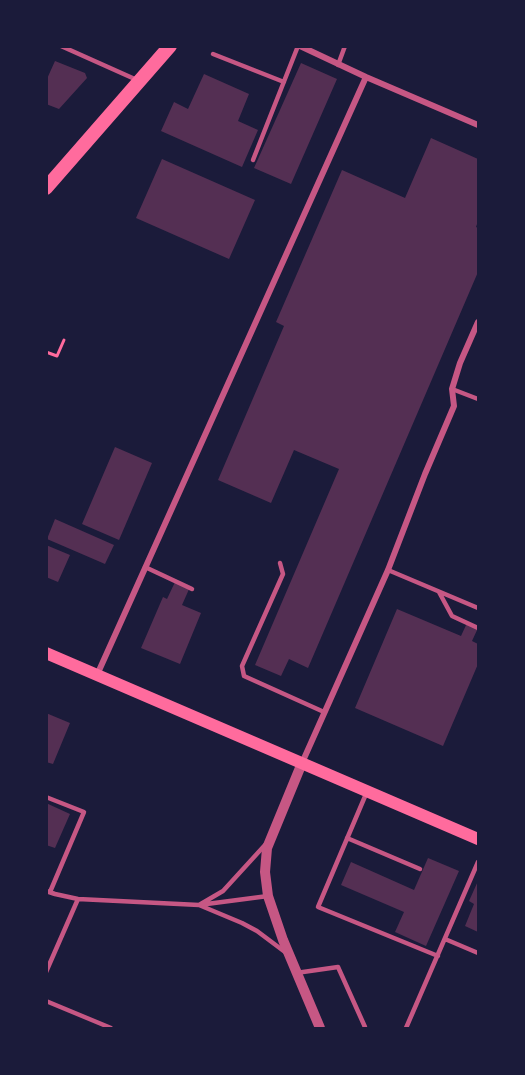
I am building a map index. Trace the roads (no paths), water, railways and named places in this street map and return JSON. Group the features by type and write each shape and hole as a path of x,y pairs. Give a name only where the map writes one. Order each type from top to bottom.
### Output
{"main road":[{"path":"46,188 170,46"},
{"path":"46,653 478,839"}],"street":[{"path":"299,46 478,125"},
{"path":"97,675 366,77"},
{"path":"320,1029 296,973 268,896 265,872 267,848 324,712 388,570 454,406 452,389 460,363 478,322"}],"lane":[{"path":"62,46 140,81"},
{"path":"253,160 299,46"},
{"path":"338,65 345,46"},
{"path":"213,54 284,82"},
{"path":"452,389 478,399"},
{"path":"280,563 283,574 242,666 244,676 324,712"},
{"path":"145,567 192,589"},
{"path":"388,570 478,608"},
{"path":"439,592 452,616 478,628"},
{"path":"367,791 318,908 438,956"},
{"path":"46,796 84,812 48,891 78,900 199,905 268,896"},
{"path":"199,905 223,891 273,836"},
{"path":"347,838 420,869"},
{"path":"406,1029 478,862"},
{"path":"46,972 78,900"},
{"path":"199,905 257,931 289,954"},
{"path":"445,939 478,953"},
{"path":"296,973 338,967 364,1029"},
{"path":"46,1001 111,1029"}]}
